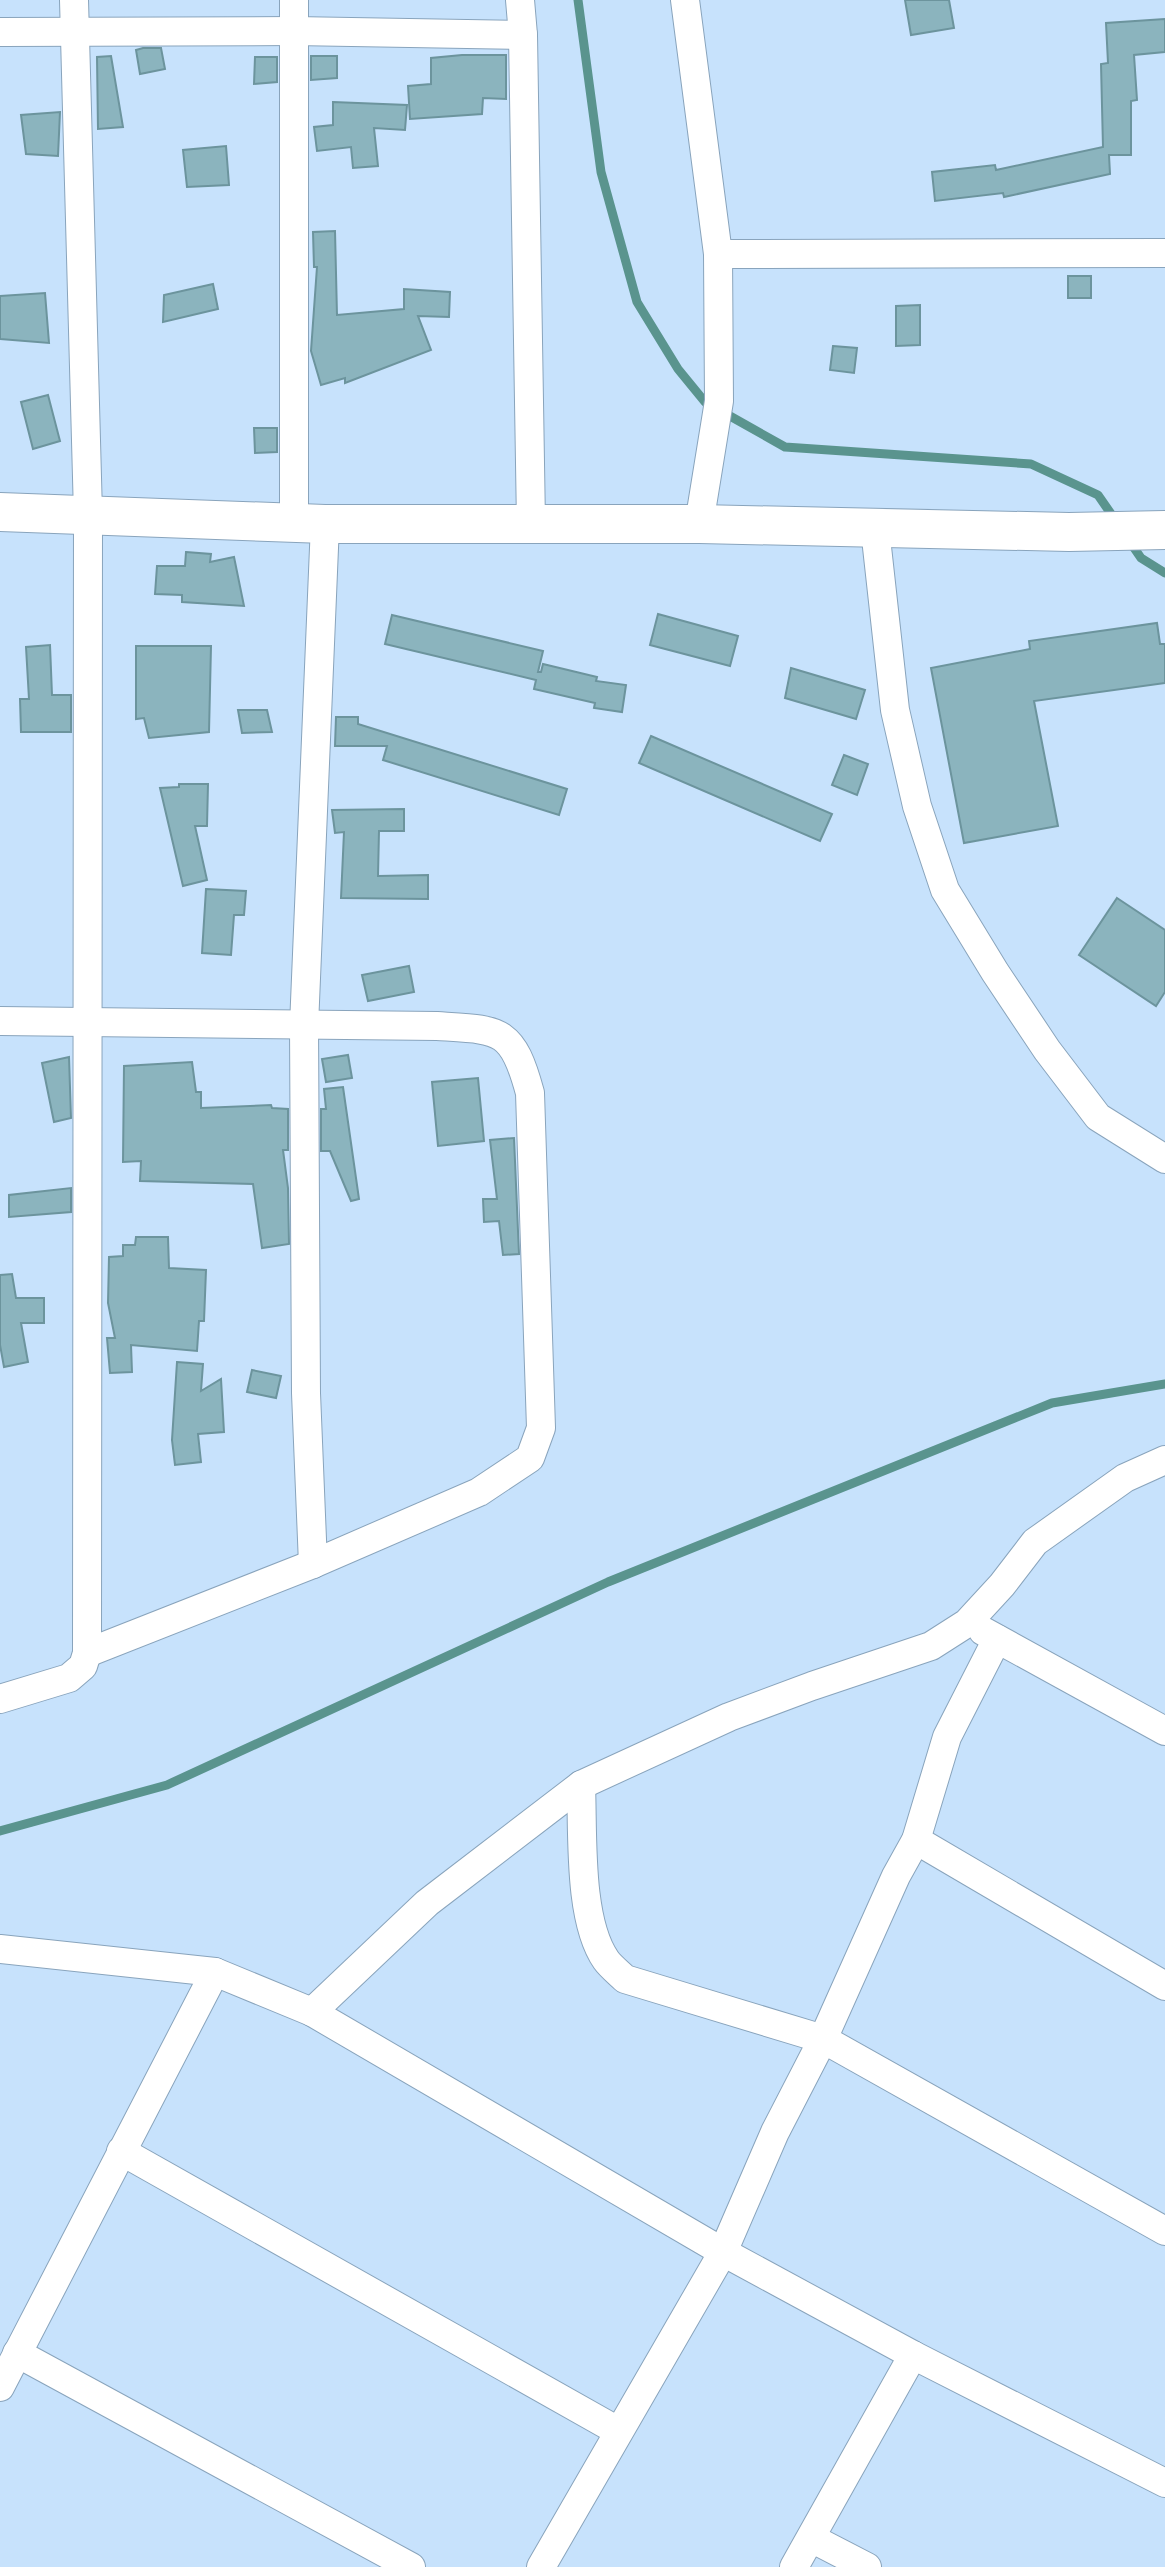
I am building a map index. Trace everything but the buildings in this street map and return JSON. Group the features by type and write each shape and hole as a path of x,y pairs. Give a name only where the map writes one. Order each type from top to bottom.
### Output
{"street":[{"path":"0,1699 69,1678 83,1666 87,1653 88,514 74,0"},
{"path":"294,0 309,524 304,1026 306,1393 313,1564"},
{"path":"520,0 523,36 531,524"},
{"path":"685,0 718,254 719,401 699,524"},
{"path":"0,32 294,31 523,36"},
{"path":"718,254 1165,253"},
{"path":"0,512 309,524 699,524 1069,532 1165,530"},
{"path":"875,529 895,710 916,806 945,890 1047,1050 1098,1117 1165,1159"},
{"path":"0,1021 485,1029 509,1041 522,1064 530,1093 541,1428 530,1458 480,1492 313,1564 87,1653"},
{"path":"312,2012 427,1903 582,1785 729,1717 931,1646 967,1623 1002,1585 1035,1542 1125,1478 1165,1460"},
{"path":"967,1623 1165,1731"},
{"path":"541,2567 723,2252 775,2132 823,2039 896,1876 916,1840 947,1737 997,1639"},
{"path":"582,1785 587,1906 593,1933 606,1959 625,1979 823,2039 1162,2222"},
{"path":"916,1840 1165,1986"},
{"path":"0,1948 215,1972 312,2012 723,2252 913,2355 1165,2483"},
{"path":"0,2387 215,1972"},
{"path":"121,2151 618,2431"},
{"path":"17,2353 411,2567"},
{"path":"794,2567 913,2355"},
{"path":"811,2538 867,2567"}],"waterway":[{"path":"578,0 601,172 637,302 678,369 705,402 785,447 1031,464 1098,495 1116,521"},
{"path":"1130,542 1141,558 1165,573"},
{"path":"0,1831 167,1785 608,1582 1052,1403 1165,1384"}]}
